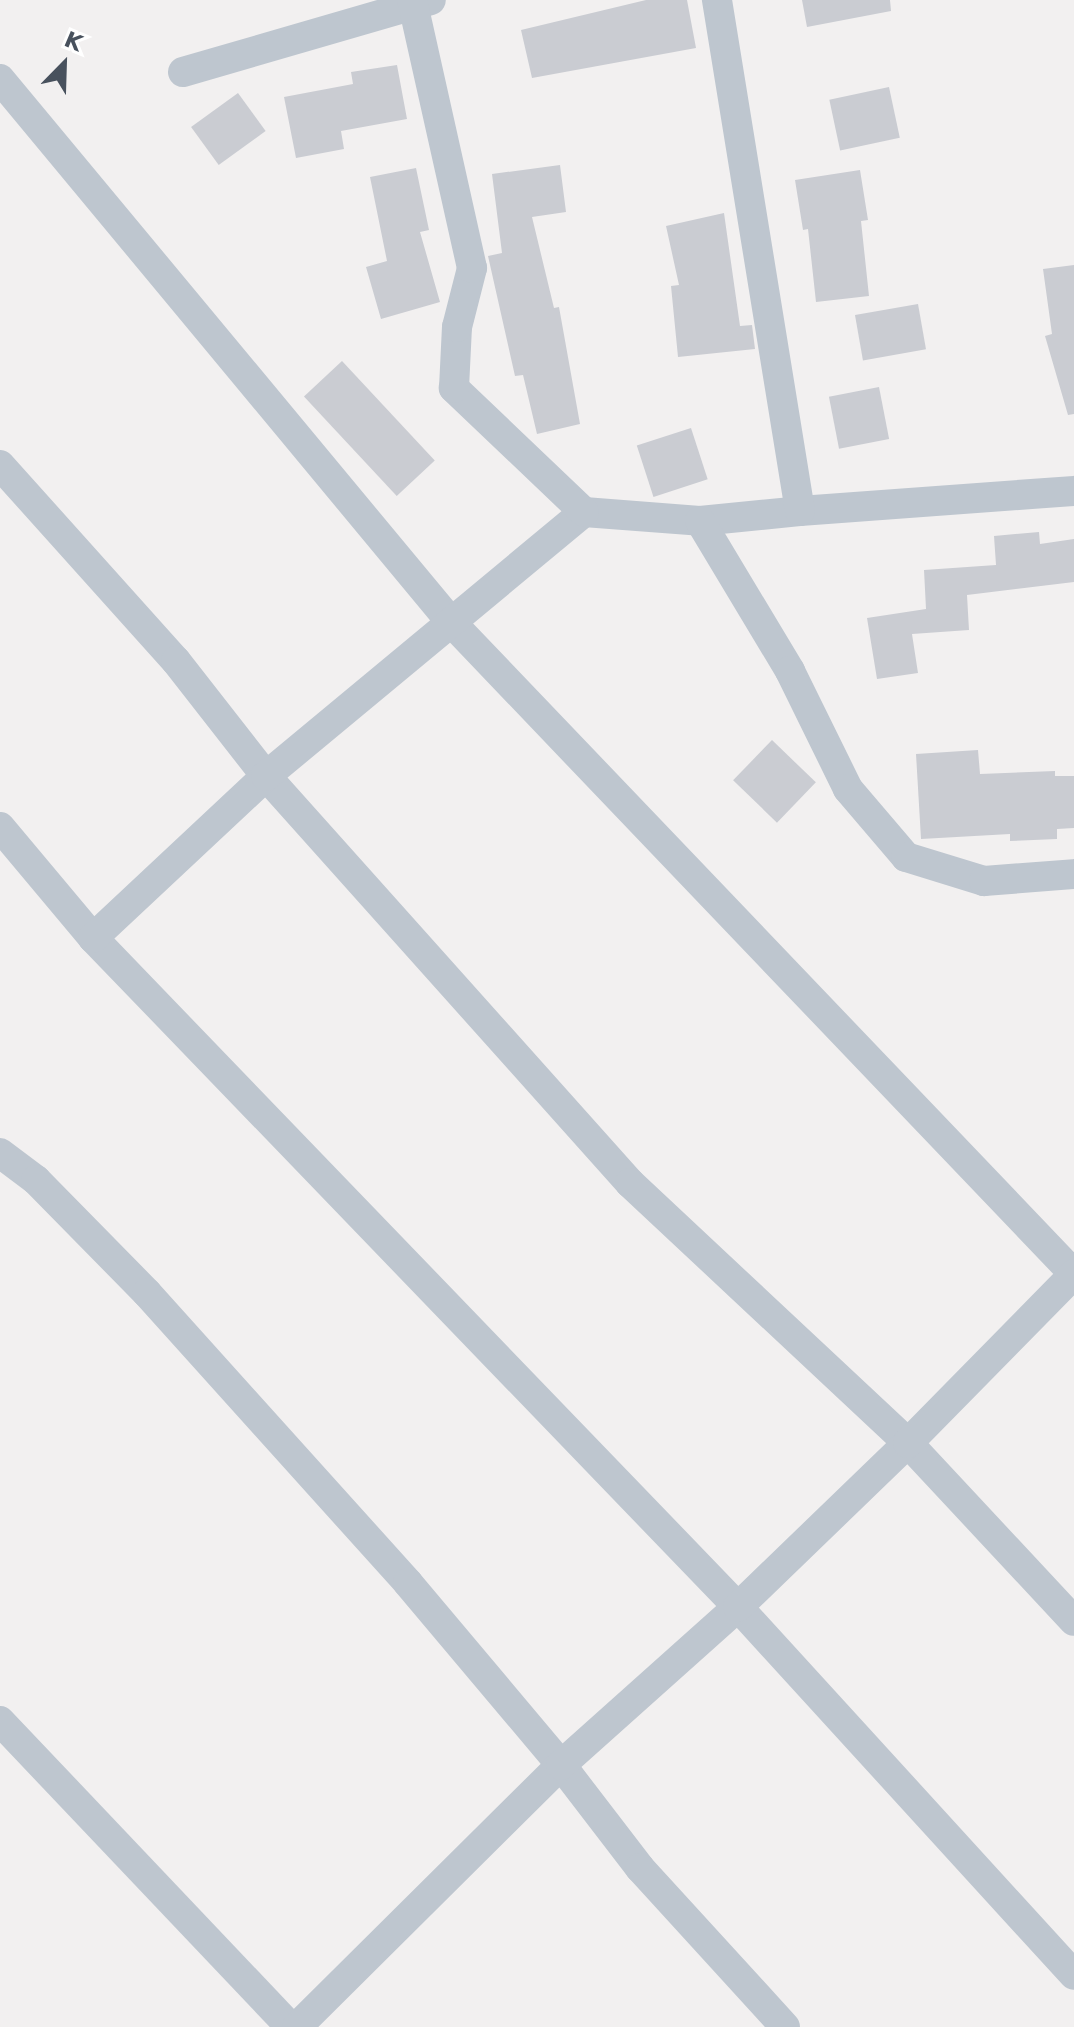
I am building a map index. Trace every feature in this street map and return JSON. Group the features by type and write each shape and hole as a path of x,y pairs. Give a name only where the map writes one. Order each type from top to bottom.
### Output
{"street":[{"path":"717,0 800,511"},
{"path":"183,72 418,1 472,268 457,327 454,388 584,512 700,521 1074,491"},
{"path":"0,79 451,622 1074,1274 908,1443 738,1607 561,1765 297,2027"},
{"path":"0,465 176,661 266,776 630,1183 908,1443 1074,1621"},
{"path":"93,938 266,776 584,512"},
{"path":"700,521 790,671 848,789 906,857 984,881 1074,874"},
{"path":"0,827 93,938 738,1607 1074,1975"},
{"path":"0,1153 36,1180 147,1293 408,1583 561,1765 640,1868 785,2027"},
{"path":"0,1721 290,2027"}],"building":[{"path":"646,0 687,0 696,48 532,78 521,30"},
{"path":"802,0 890,0 891,11 807,27"},
{"path":"397,65 407,119 341,131 344,149 296,158 284,97 353,84 351,72"},
{"path":"889,87 900,138 840,151 829,100"},
{"path":"238,93 266,131 219,165 191,127"},
{"path":"560,165 566,212 532,217 554,308 559,307 580,424 537,434 523,375 515,376 488,256 502,253 492,174"},
{"path":"416,168 429,230 420,232 440,302 381,319 366,267 387,261 370,177"},
{"path":"860,170 868,220 861,221 869,296 816,302 808,229 803,230 795,180"},
{"path":"724,213 740,326 752,325 755,349 678,357 671,286 679,285 666,226"},
{"path":"1074,265 1074,414 1068,415 1045,336 1052,334 1043,269"},
{"path":"918,304 926,349 863,360 855,315"},
{"path":"342,361 435,460 397,496 304,396"},
{"path":"879,387 889,439 839,449 829,397"},
{"path":"691,428 708,479 653,497 637,446"},
{"path":"1039,532 1040,544 1074,539 1074,582 967,595 969,630 912,634 918,673 877,679 867,618 926,609 924,570 996,565 994,536"},
{"path":"772,740 816,782 777,823 733,780"},
{"path":"978,750 980,774 1055,771 1055,776 1074,776 1074,828 1057,829 1057,839 1010,841 1010,834 921,839 916,754"}]}
